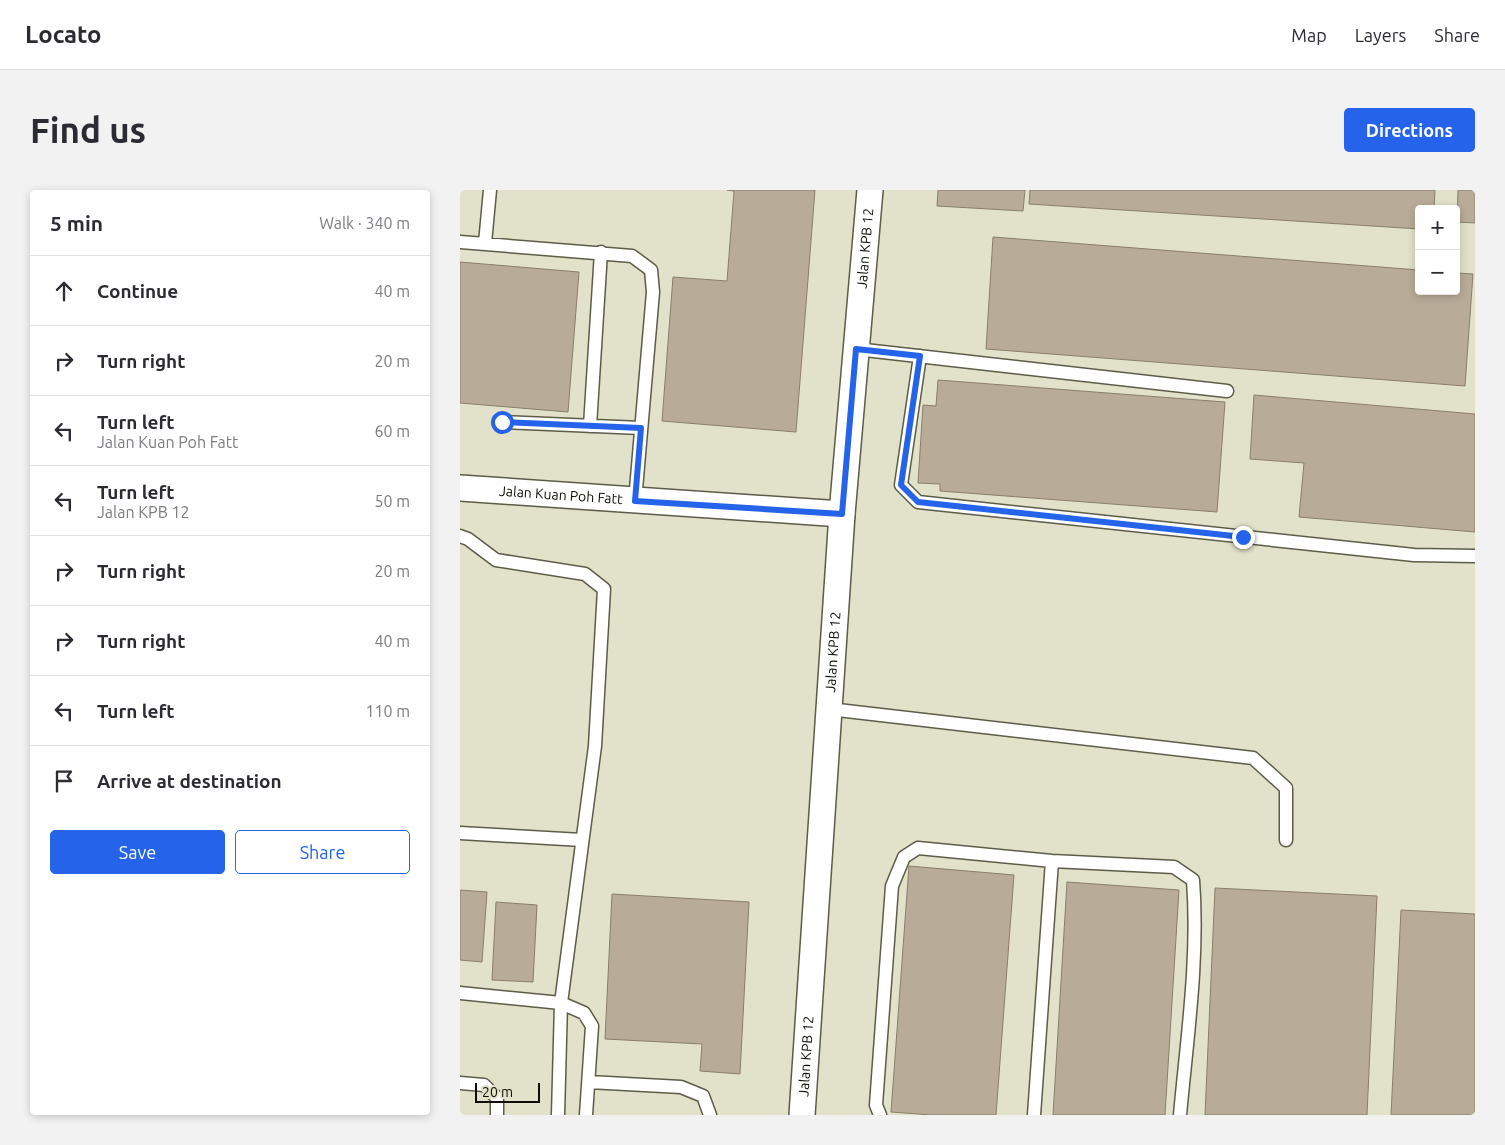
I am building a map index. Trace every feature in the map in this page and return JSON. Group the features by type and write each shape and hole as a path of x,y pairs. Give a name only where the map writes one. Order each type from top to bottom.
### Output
{"street":[{"name":"Jalan KPB 12","path":"802,1115 842,514 870,190"},
{"name":"Jalan Kuan Poh Fatt","path":"460,488 842,514"}],"lane":[{"path":"486,243 490,190"},
{"path":"460,242 632,256 651,270 653,292 635,501"},
{"path":"590,426 601,252"},
{"path":"856,349 1228,391"},
{"path":"920,356 901,485 918,502 1414,555 1475,556"},
{"path":"502,422 641,428"},
{"path":"460,536 468,539 496,560 585,574 604,588 595,746 561,1003 558,1115"},
{"path":"829,709 1253,758 1286,788 1286,840"},
{"path":"460,833 582,840"},
{"path":"880,1115 876,1105 892,886 904,857 918,848 1052,862 1174,867 1194,880 1195,906 1192,972 1180,1115"},
{"path":"1034,1115 1052,862"},
{"path":"460,993 561,1003 584,1013 592,1026 586,1115"},
{"path":"589,1082 681,1086 703,1096 710,1115"},
{"path":"460,1083 484,1085 497,1098 497,1115"}],"building":[{"path":"727,190 815,190 796,432 662,421 673,277 727,281 734,191"},
{"path":"938,190 1025,190 1023,211 937,206"},
{"path":"1030,190 1435,190 1434,205 1415,205 1415,229 1029,204"},
{"path":"1458,190 1475,190 1475,223 1460,222 1460,205 1458,205"},
{"path":"993,237 1415,270 1415,295 1460,295 1460,273 1473,274 1465,386 986,349"},
{"path":"460,262 579,272 568,412 460,403"},
{"path":"938,380 1225,402 1217,512 940,491 940,484 918,483 923,405 936,406"},
{"path":"1254,395 1475,414 1475,532 1299,517 1304,463 1250,459"},
{"path":"909,866 1014,875 996,1115 931,1115 891,1112"},
{"path":"1067,882 1179,890 1165,1115 1053,1115"},
{"path":"1215,888 1377,896 1367,1115 1205,1115"},
{"path":"460,890 487,892 482,962 460,960"},
{"path":"612,894 749,902 740,1074 700,1071 702,1044 605,1039"},
{"path":"496,902 537,905 533,982 492,980"},
{"path":"1401,910 1475,914 1475,1115 1391,1115"}],"route":[{"path":"502,422 641,428 635,501 842,514 856,349 920,356 901,485 918,502 1243,537"}]}
